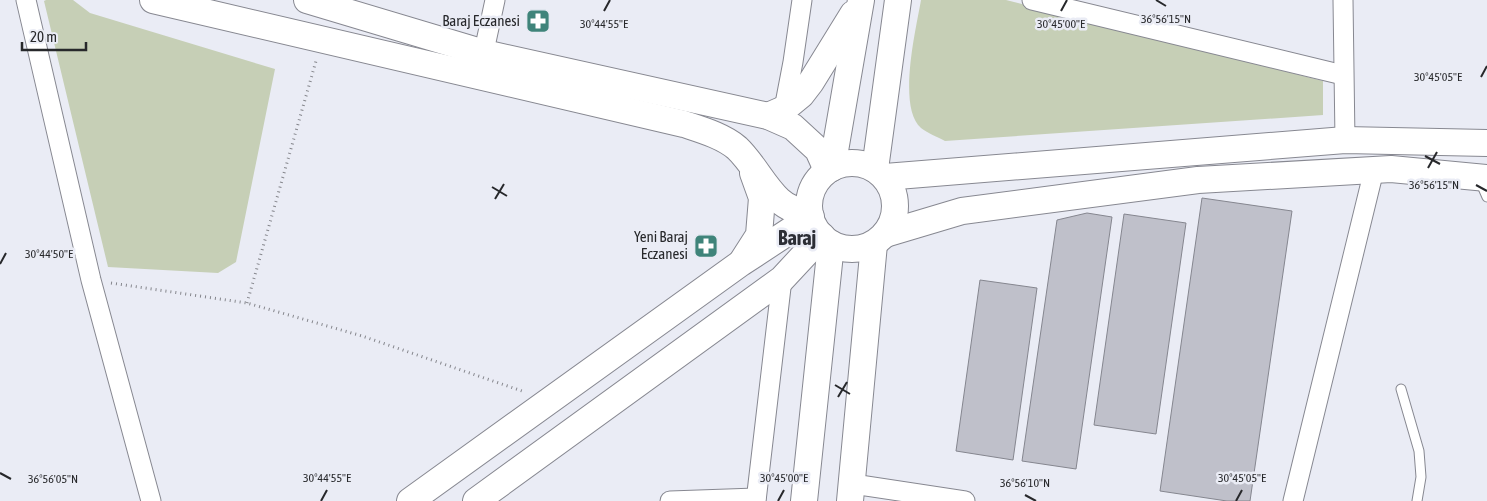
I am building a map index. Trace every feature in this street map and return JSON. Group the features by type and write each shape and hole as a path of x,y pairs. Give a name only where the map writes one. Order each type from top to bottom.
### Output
{"street":[{"path":"26,0 91,280 151,501"},
{"path":"153,0 323,40 776,112 818,150 829,169"},
{"path":"307,0 481,65 711,133 736,147 779,200 845,248 860,248 879,239 962,211 1198,180 1391,169 1484,184"},
{"path":"481,65 495,0"},
{"path":"776,112 793,62 802,0"},
{"path":"880,173 898,0"},
{"path":"1032,0 1343,75"},
{"path":"1343,0 1345,140"},
{"path":"776,112 801,95 811,82 861,1"},
{"path":"829,169 861,1"},
{"path":"880,173 1345,140 1487,140"},
{"path":"741,263 759,236 762,198 748,160"},
{"path":"804,501 818,228 809,202 812,190 818,179 829,169 851,163 864,164 880,173 892,188 895,206 892,224 879,239 851,492 965,501"},
{"path":"1294,501 1374,170"},
{"path":"410,501 741,263 818,228"},
{"path":"476,501 782,279 818,228"},
{"path":"670,501 756,499 782,279"}],"lane":[{"path":"1401,389 1419,451 1421,477 1417,501"}],"path":[{"path":"247,303 308,85 323,40"},
{"path":"91,280 247,303 387,344 548,401"}],"green space":[{"path":"73,0 90,13 275,69 236,262 218,273 108,267 44,1"},
{"path":"921,0 1006,0 1323,81 1323,115 945,141 921,128 914,118 910,103 909,86 912,48"}],"building":[{"path":"1202,198 1292,211 1250,501 1227,501 1160,491"},
{"path":"1087,213 1112,217 1076,469 1022,461 1057,220"},
{"path":"1124,214 1186,223 1156,434 1094,425"},
{"path":"980,280 1037,288 1013,460 956,451"}],"place":[{"name":"Baraj Eczanesi","path":"538,21"},
{"name":"Yeni Baraj Eczanesi","path":"706,246"}],"district":[{"name":"Baraj","path":"797,238"}]}
